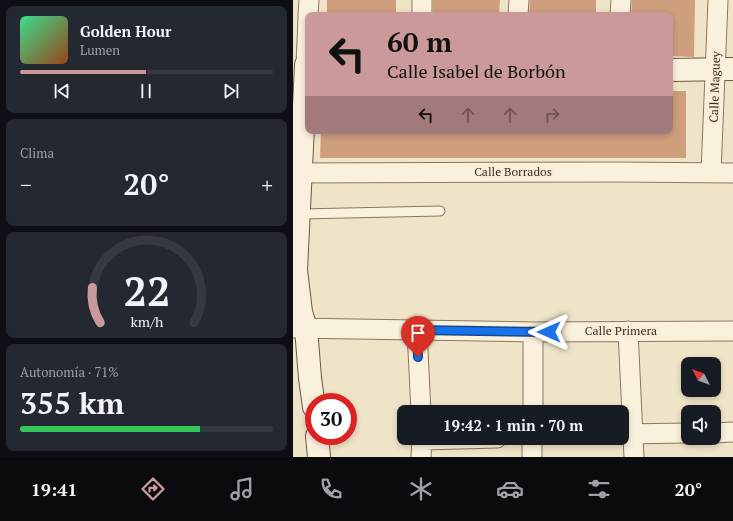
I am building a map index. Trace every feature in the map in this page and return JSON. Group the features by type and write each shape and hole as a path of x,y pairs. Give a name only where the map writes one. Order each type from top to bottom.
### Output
{"street":[{"path":"308,12 309,0"},
{"path":"422,0 422,12"},
{"path":"518,12 519,0"},
{"path":"620,12 621,0"},
{"name":"Calle Maguey","path":"711,173 725,70 718,0"},
{"path":"305,46 297,173 300,214 295,270 302,378 308,393"},
{"path":"673,70 725,70"},
{"name":"Calle Borrados","path":"297,173 733,173"},
{"name":"Calle Primera","path":"298,323 417,330 533,332 733,331"},
{"path":"417,330 421,405"},
{"path":"628,331 628,405"},
{"path":"533,332 533,405"},
{"path":"721,433 733,432"},
{"path":"629,434 681,433"},
{"path":"629,438 634,457"},
{"path":"318,445 319,457"},
{"path":"532,445 532,457"}],"lane":[{"path":"300,214 440,211"}],"building":[{"path":"327,0 396,0 396,12 327,12"},
{"path":"433,0 500,0 499,12 433,12"},
{"path":"530,0 596,0 596,12 529,12"},
{"path":"632,0 695,0 694,57 673,56 673,12 631,12"},
{"path":"673,91 686,91 686,158 320,158 321,134 673,134"}],"route":[{"path":"418,357 417,330 549,332"}]}
